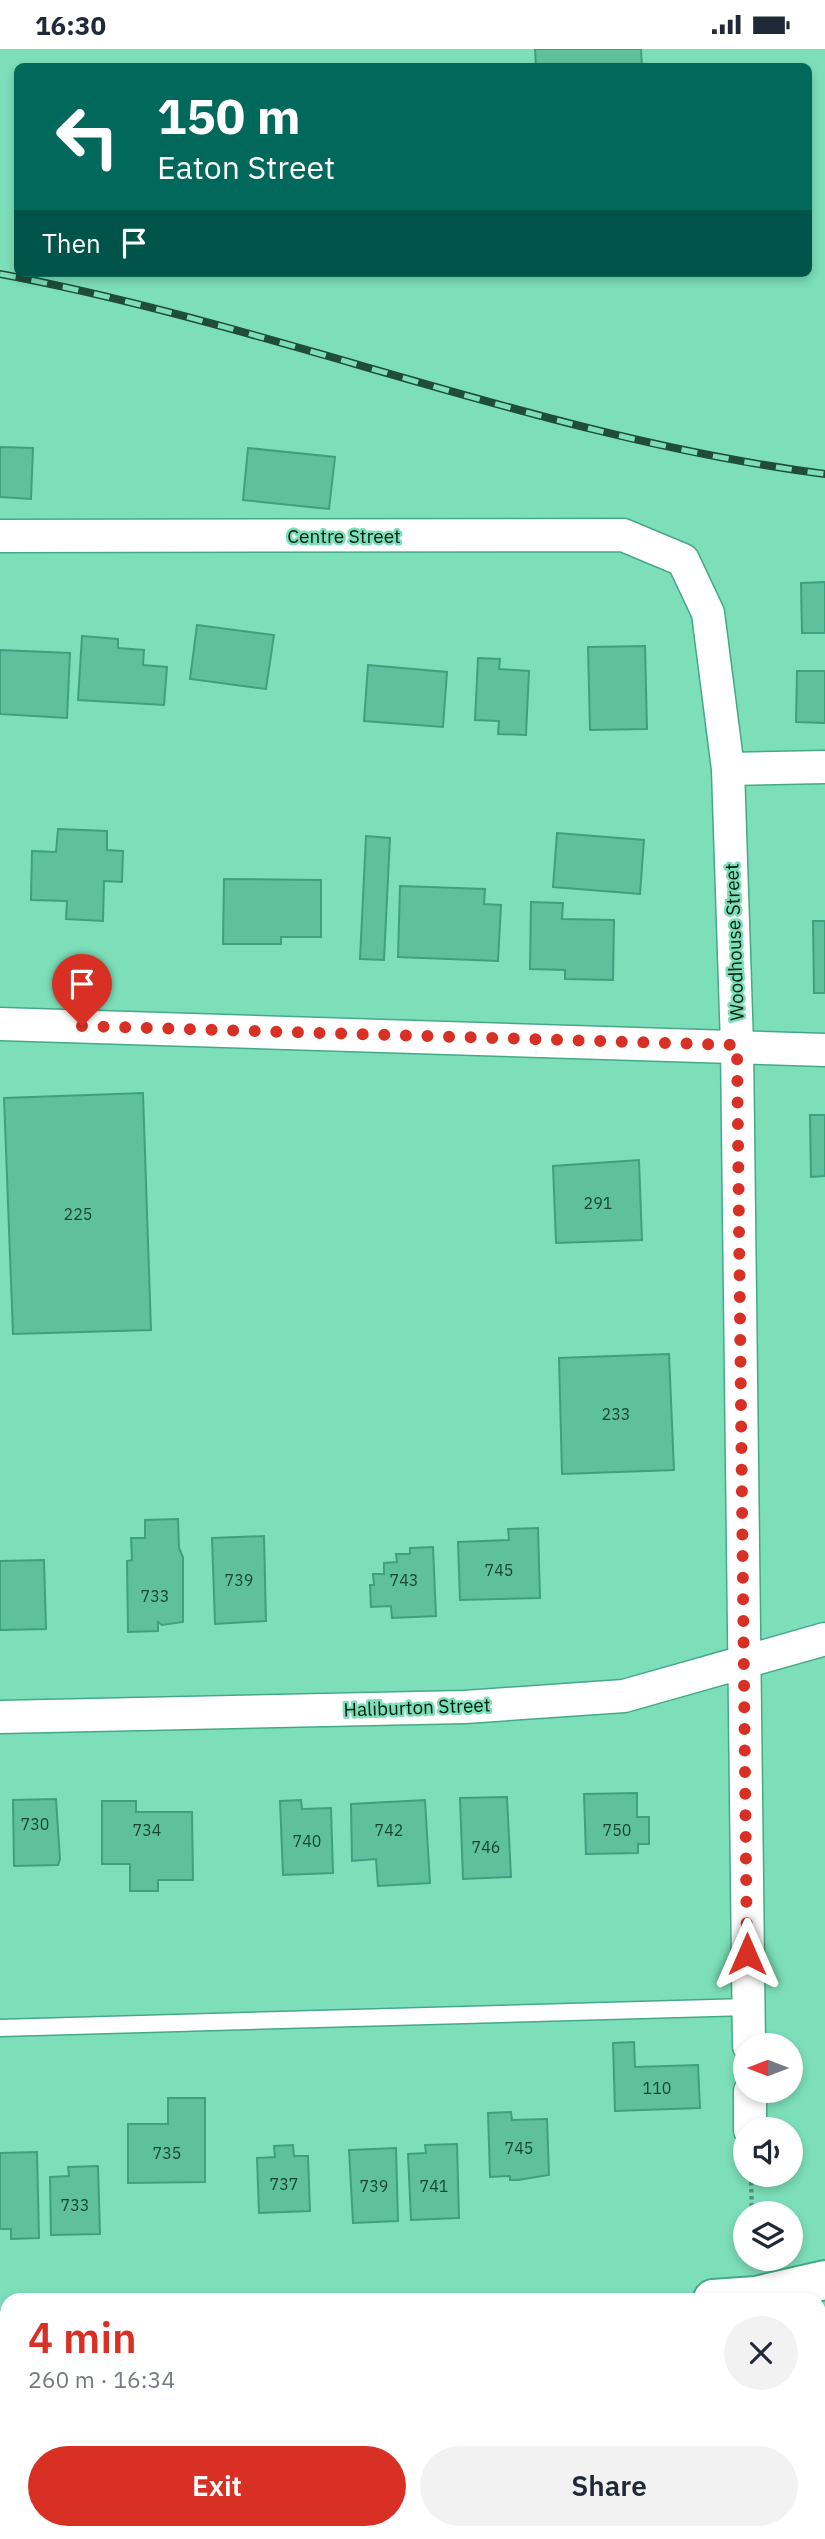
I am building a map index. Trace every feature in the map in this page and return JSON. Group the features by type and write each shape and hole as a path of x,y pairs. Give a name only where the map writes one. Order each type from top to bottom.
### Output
{"highway":[{"path":"769,2293 825,2280"}],"street":[{"name":"Centre Street","path":"0,536 623,535 683,560"},
{"name":"Woodhouse Street","path":"683,560 708,613 729,769 737,1045 749,2033"},
{"path":"729,769 825,767"},
{"path":"0,1024 737,1045 825,1050"},
{"name":"Haliburton Street","path":"0,1717 465,1707 624,1696 825,1639"}],"lane":[{"path":"0,2028 748,2007"}],"building":[{"path":"535,49 641,49 642,63 536,63"},
{"path":"0,447 33,448 31,499 0,497"},
{"path":"248,448 335,457 329,509 243,500"},
{"path":"825,582 825,633 802,633 801,583"},
{"path":"197,625 274,635 266,689 190,679"},
{"path":"82,636 118,639 118,648 144,650 143,665 167,667 164,705 78,700"},
{"path":"645,646 647,729 590,730 588,647"},
{"path":"0,650 70,653 67,718 0,714"},
{"path":"478,658 500,659 499,669 529,671 526,735 498,734 499,721 475,720"},
{"path":"368,665 447,672 443,727 364,721"},
{"path":"797,671 825,671 825,723 796,722"},
{"path":"58,829 107,831 107,850 123,851 122,882 104,881 103,921 66,919 67,901 31,900 32,851 56,852"},
{"path":"557,833 644,840 640,894 553,887"},
{"path":"366,836 390,838 384,960 360,959"},
{"path":"224,879 321,880 321,937 281,937 281,944 223,944"},
{"path":"400,886 485,889 484,904 501,905 498,961 398,957"},
{"path":"531,902 563,903 562,919 614,920 613,980 565,979 565,970 530,969"},
{"path":"813,921 825,921 825,993 814,993"},
{"path":"143,1093 151,1330 13,1334 4,1098"},
{"path":"810,1115 825,1115 825,1176 811,1177"},
{"path":"639,1160 642,1240 556,1243 553,1166"},
{"path":"669,1354 674,1470 562,1474 559,1358"},
{"path":"178,1519 179,1548 183,1557 183,1622 162,1625 158,1622 158,1631 128,1632 127,1561 132,1560 131,1538 145,1538 145,1520"},
{"path":"538,1528 540,1598 460,1600 458,1542 509,1540 508,1529"},
{"path":"264,1536 266,1621 215,1624 212,1538"},
{"path":"433,1547 436,1616 392,1618 391,1606 371,1607 370,1585 374,1585 373,1574 384,1574 384,1563 397,1562 396,1554 410,1554 410,1548"},
{"path":"44,1560 46,1629 0,1630 0,1561"},
{"path":"637,1793 637,1817 649,1817 649,1844 638,1844 638,1853 586,1854 584,1794"},
{"path":"507,1797 511,1877 463,1879 460,1798"},
{"path":"56,1799 60,1859 58,1865 14,1866 13,1800"},
{"path":"301,1800 302,1809 331,1808 333,1873 283,1875 280,1801"},
{"path":"425,1800 430,1883 378,1886 376,1859 352,1861 351,1804"},
{"path":"102,1801 136,1801 136,1812 192,1812 193,1880 158,1880 158,1891 130,1891 130,1864 102,1864"},
{"path":"634,2042 635,2067 698,2065 700,2108 615,2111 613,2043"},
{"path":"168,2098 205,2098 205,2182 128,2183 128,2124 168,2124"},
{"path":"511,2112 512,2120 547,2119 549,2175 518,2180 510,2180 510,2176 490,2177 488,2113"},
{"path":"457,2144 459,2218 411,2220 408,2154 426,2153 425,2145"},
{"path":"293,2145 294,2156 308,2156 310,2211 259,2213 257,2158 275,2157 274,2146"},
{"path":"396,2148 398,2221 353,2223 349,2150"},
{"path":"37,2152 39,2238 11,2239 11,2229 0,2229 0,2153"},
{"path":"98,2166 100,2234 51,2235 50,2177 69,2176 68,2167"}],"railway":[{"path":"0,274 14,277"},
{"path":"14,277 207,322 513,409 616,435 720,457 825,474"}],"route":[{"path":"82,1026 737,1045 747,1954"}]}
